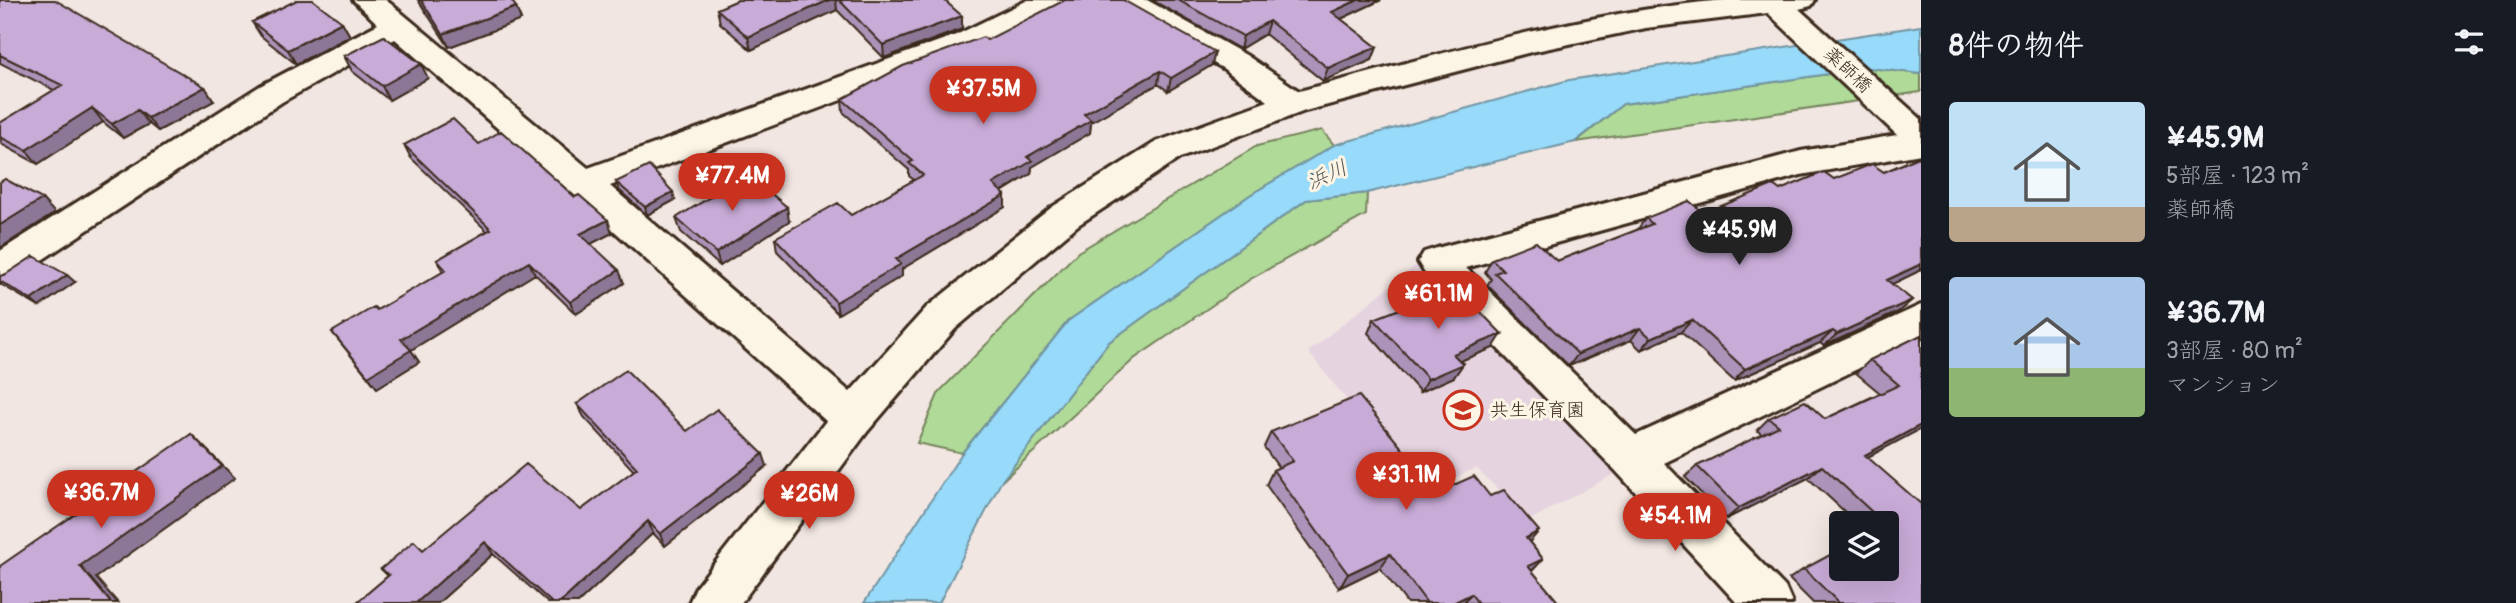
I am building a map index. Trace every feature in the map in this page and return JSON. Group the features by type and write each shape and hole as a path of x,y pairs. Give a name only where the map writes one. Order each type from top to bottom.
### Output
{"street":[{"path":"368,0 583,183 852,419"},
{"path":"583,183 967,42 1052,0"},
{"path":"1125,0 1235,62 1294,103"},
{"path":"713,603 852,419 941,318 1065,216 1168,150 1294,103 1530,42 1646,19 1782,1"},
{"name":"薬師橋","path":"1782,1 1921,140"},
{"path":"0,269 271,94 397,26"},
{"path":"1768,603 1631,458 1437,262 1801,163 1921,140"},
{"path":"1631,458 1921,320"}],"shaded area":[{"name":"共生保育園","path":"1426,257 1625,468 1530,520 1476,468 1422,493 1308,352"}],"green space":[{"path":"1870,68 1921,74 1921,92 1576,142 1623,104"},
{"path":"1322,130 1334,145 1250,195 1068,321 962,453 917,443 939,392 1078,252 1257,146"},
{"path":"1367,193 1366,215 1252,278 1134,359 1001,482 1109,342 1306,200"}],"water":[{"name":"浜川","path":"1921,26 1921,74 1870,68 1623,104 1575,142 1367,193 1306,200 1109,342 1001,482 939,603 864,603 962,453 1068,321 1250,195 1334,145 1569,80"}],"building":[{"path":"0,0 55,0 205,87 148,118 138,110 112,124 92,108 26,150 0,137 0,123 62,85 0,55"},
{"path":"297,0 313,0 342,22 288,50 252,22"},
{"path":"421,0 511,0 516,7 443,34"},
{"path":"738,0 829,0 748,37 717,9"},
{"path":"839,0 944,0 962,16 883,45"},
{"path":"1065,0 1123,0 1215,52 1171,78 1160,71 1084,114 1091,120 1027,157 1032,161 993,184 1005,195 896,259 901,264 836,302 775,238 838,203 851,215 923,175 909,163 913,161 842,99 903,66 983,37 987,40"},
{"path":"1178,0 1358,0 1332,12 1377,47 1328,68 1269,21 1243,36"},
{"path":"384,36 421,64 382,86 344,56"},
{"path":"453,119 479,144 501,131 575,197 579,195 608,220 580,234 619,270 570,302 529,262 401,339 411,350 368,376 332,332 374,307 377,310 446,270 437,260 491,229 404,145"},
{"path":"1921,156 1921,264 1887,280 1912,300 1837,334 1833,331 1745,369 1692,320 1651,338 1640,328 1578,354 1495,273 1503,270 1492,259 1536,242 1557,261 1652,224 1646,218 1689,201 1704,213 1773,185 1780,190 1824,172 1834,179 1872,164 1884,172"},
{"path":"649,166 673,192 645,207 616,182"},
{"path":"748,174 787,207 716,253 676,218"},
{"path":"5,179 42,199 0,225 0,182"},
{"path":"34,256 67,275 31,300 0,281 0,276"},
{"path":"1456,287 1502,334 1453,354 1463,364 1428,379 1374,319"},
{"path":"1921,335 1921,425 1865,455 1921,504 1921,603 1839,603 1804,569 1829,555 1829,581 1899,581 1899,511 1871,511 1822,466 1739,508 1697,466 1779,426 1769,418 1805,401 1825,419 1899,385 1870,360"},
{"path":"626,370 687,431 717,409 763,454 660,534 648,521 560,603 552,603 485,542 416,603 356,603 389,575 381,569 414,541 423,550 526,464 581,510 637,468 577,404"},
{"path":"1359,396 1438,492 1474,476 1490,496 1504,490 1539,531 1526,538 1543,559 1528,566 1559,603 1478,603 1471,594 1453,603 1427,603 1390,554 1348,574 1273,470 1293,461 1271,432"},
{"path":"191,434 222,466 80,566 111,603 0,603 0,566"}],"place":[{"name":"共生保育園","path":"1463,410"}]}
